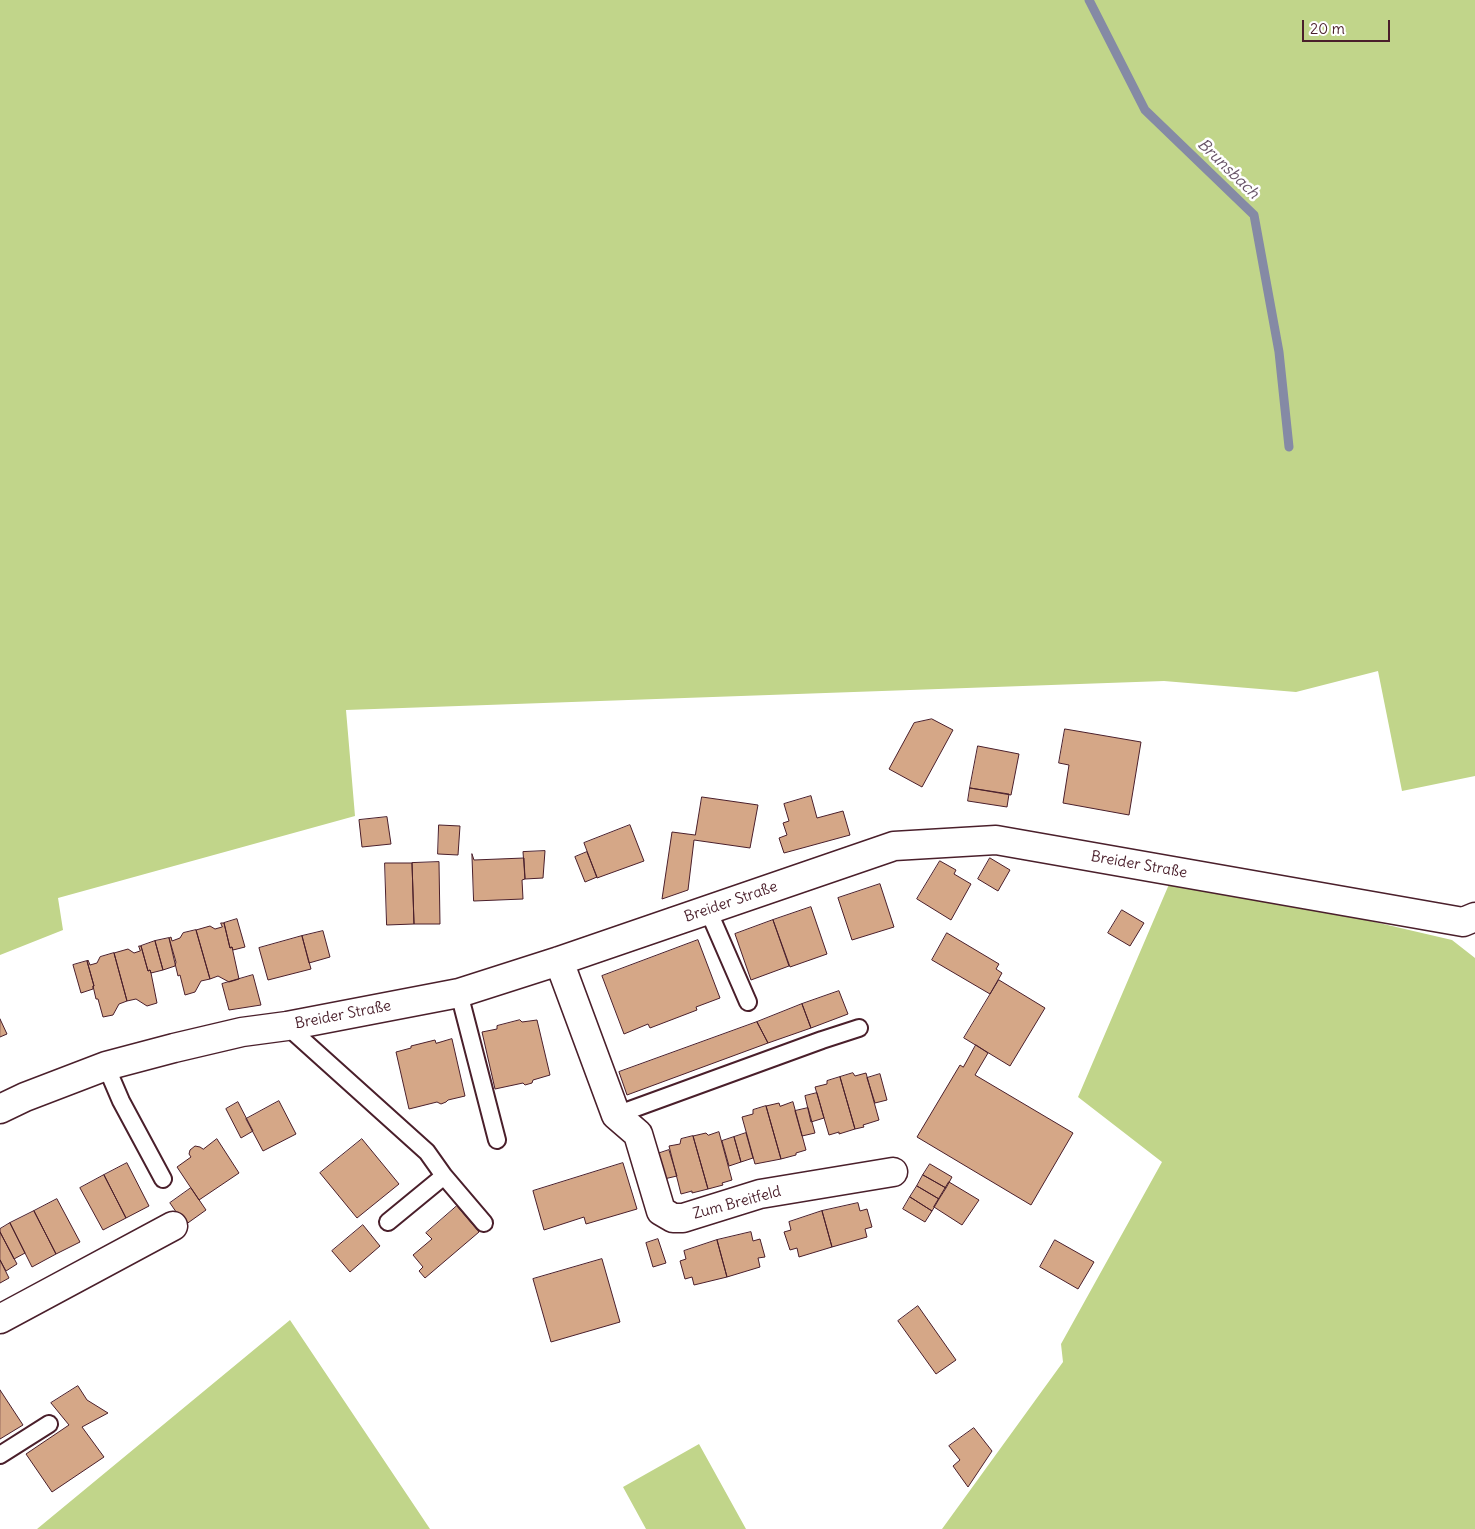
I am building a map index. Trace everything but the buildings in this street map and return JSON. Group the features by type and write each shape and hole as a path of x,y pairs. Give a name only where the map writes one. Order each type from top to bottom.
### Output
{"street":[{"name":"Breider Straße","path":"0,1109 25,1097 106,1066 242,1032 287,1026 459,993 559,961 894,846 996,840 1471,924"},
{"name":"Zum Breitfeld","path":"559,961 616,1115 638,1134 661,1211 673,1218 683,1218 760,1194 892,1172"},
{"path":"0,1319 172,1226"}],"lane":[{"path":"708,910 748,1002"},
{"path":"459,993 497,1140"},
{"path":"287,1026 426,1152 484,1223"},
{"path":"616,1115 859,1028"},
{"path":"106,1066 121,1101 163,1179"},
{"path":"388,1222 444,1176"},
{"path":"0,1455 49,1424"}],"green space":[{"path":"0,0 1475,0 1475,776 1402,791 1378,671 1296,692 1164,681 346,710 355,816 58,898 63,930 0,955"},
{"path":"1173,875 1452,940 1475,958 1475,1529 942,1529 1063,1362 1061,1344 1162,1162 1078,1097"},
{"path":"290,1320 430,1529 37,1529"},
{"path":"699,1444 746,1529 646,1529 623,1487"}],"waterway":[{"name":"Brunsbach","path":"1089,0 1145,110 1254,215 1279,352 1289,447"}]}
